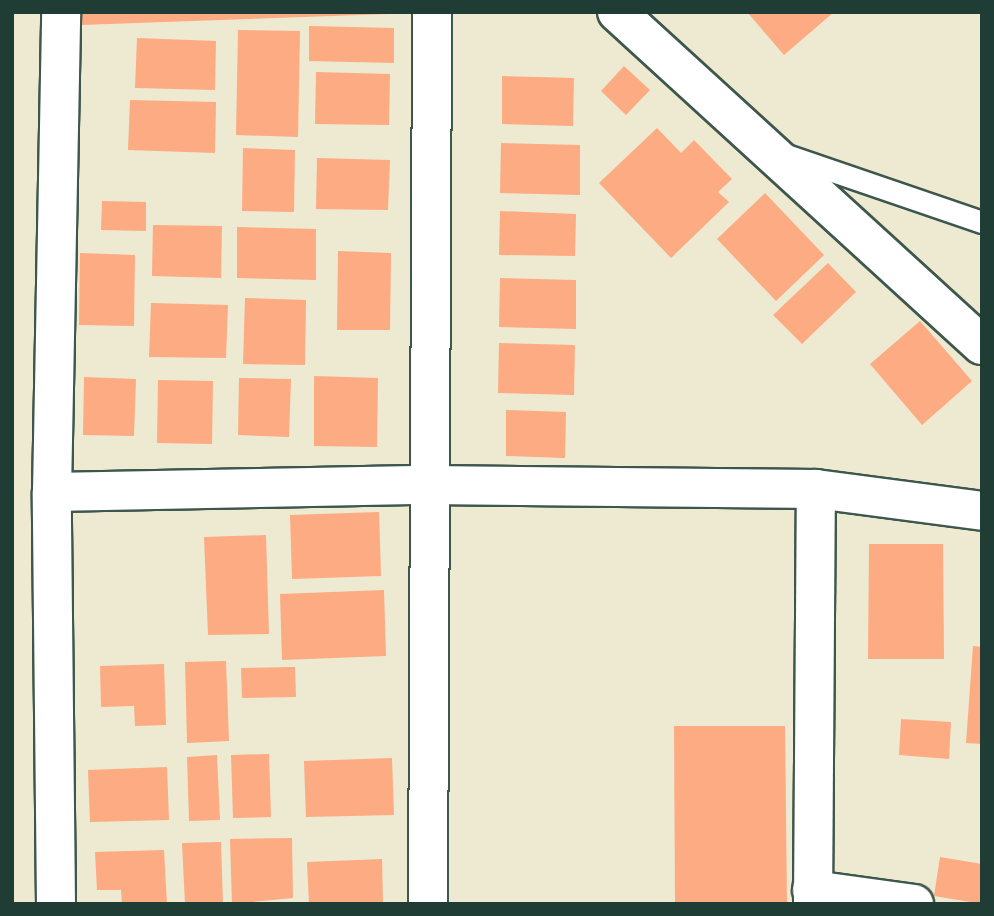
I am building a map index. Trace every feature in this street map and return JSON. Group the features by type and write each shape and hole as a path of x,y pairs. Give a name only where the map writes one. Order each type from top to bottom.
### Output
{"street":[{"path":"56,904 52,492 61,12"},
{"path":"428,904 427,485 432,12"},
{"path":"617,12 982,345"},
{"path":"52,492 427,485 816,489 982,511"},
{"path":"816,489 813,897 914,904"}],"lane":[{"path":"764,148 982,222"}],"building":[{"path":"81,12 389,12 389,14 81,25"},
{"path":"747,12 834,12 784,55"},
{"path":"309,26 394,28 394,63 309,61"},
{"path":"238,30 300,31 298,137 236,135"},
{"path":"137,38 216,41 215,90 135,88"},
{"path":"624,66 650,90 626,115 601,91"},
{"path":"316,72 390,74 389,125 315,124"},
{"path":"502,76 574,78 573,126 502,124"},
{"path":"130,100 216,102 215,153 128,150"},
{"path":"657,128 681,153 694,140 732,179 718,192 729,202 671,258 599,183"},
{"path":"501,143 580,145 580,195 500,193"},
{"path":"243,148 295,150 294,212 242,211"},
{"path":"317,158 390,160 388,210 316,209"},
{"path":"765,193 824,255 776,301 717,239"},
{"path":"102,201 146,202 146,231 101,230"},
{"path":"500,211 576,214 575,256 499,255"},
{"path":"153,225 222,226 221,278 152,276"},
{"path":"237,227 316,229 316,280 237,278"},
{"path":"338,251 391,253 390,330 337,330"},
{"path":"80,253 135,255 134,326 79,325"},
{"path":"828,263 856,292 802,344 773,315"},
{"path":"500,278 576,280 576,329 499,327"},
{"path":"245,298 306,300 305,365 243,364"},
{"path":"151,303 228,305 226,358 149,357"},
{"path":"920,321 972,381 922,425 870,364"},
{"path":"499,343 575,345 574,395 498,393"},
{"path":"314,376 378,378 377,447 314,446"},
{"path":"84,377 136,379 134,436 83,435"},
{"path":"239,378 291,379 289,437 238,435"},
{"path":"158,380 213,381 212,444 157,443"},
{"path":"506,410 566,412 565,458 506,456"},
{"path":"379,512 381,576 292,579 290,515"},
{"path":"266,535 269,634 208,635 204,537"},
{"path":"869,544 943,544 944,659 868,659"},
{"path":"384,590 386,656 282,660 280,594"},
{"path":"973,646 982,647 982,744 966,743"},
{"path":"226,661 229,741 187,743 185,662"},
{"path":"164,664 166,725 135,726 134,706 101,707 100,666"},
{"path":"295,667 296,697 242,698 241,668"},
{"path":"901,719 951,722 949,759 899,755"},
{"path":"674,726 785,726 787,904 675,904"},
{"path":"269,754 271,817 233,818 231,755"},
{"path":"217,755 220,820 189,821 187,757"},
{"path":"392,758 394,815 306,817 304,761"},
{"path":"167,767 169,820 90,822 88,770"},
{"path":"292,838 293,898 232,904 230,839"},
{"path":"221,842 223,904 185,904 182,843"},
{"path":"164,850 167,904 122,904 121,890 97,890 95,852"},
{"path":"940,857 982,864 982,904 934,896"},
{"path":"382,859 383,904 309,904 307,862"}]}
